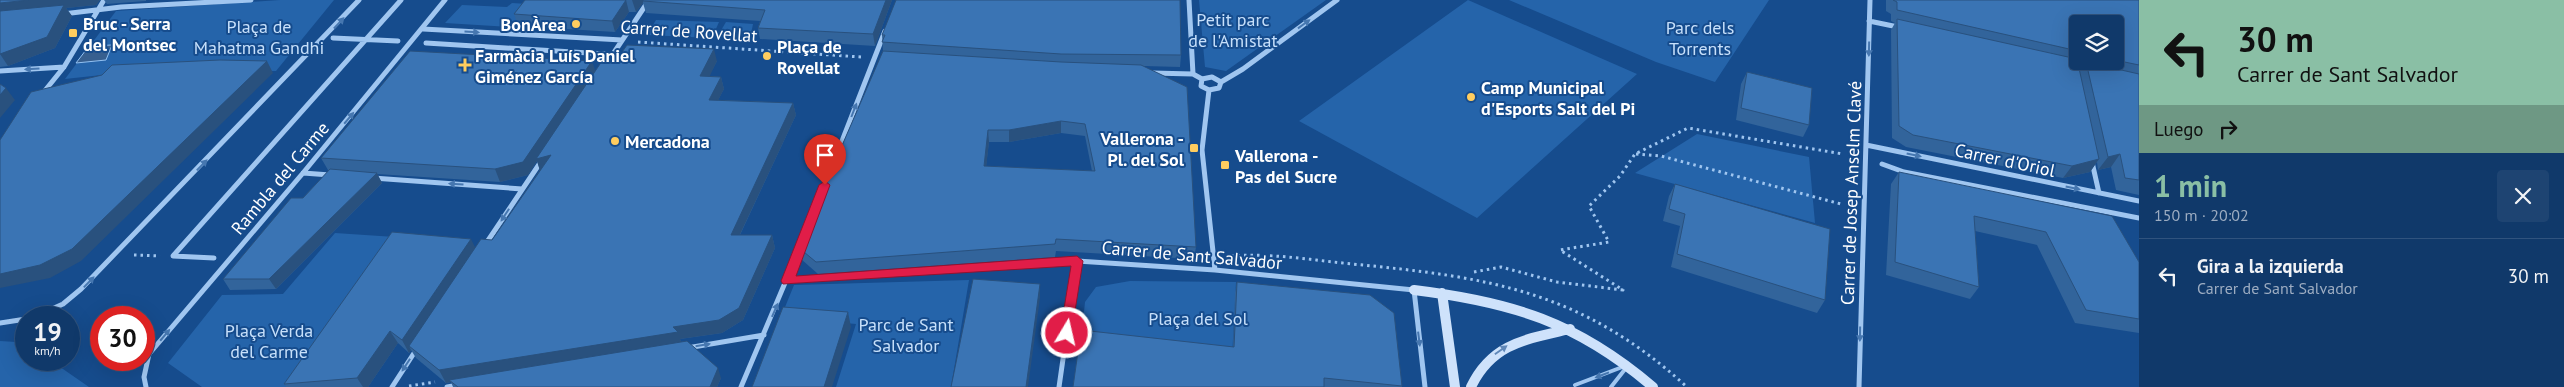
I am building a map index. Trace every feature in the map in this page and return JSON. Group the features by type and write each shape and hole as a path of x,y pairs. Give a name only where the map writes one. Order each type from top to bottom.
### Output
{"street":[{"path":"41,96 64,67 104,0"},
{"path":"58,14 121,7 251,0"},
{"path":"57,306 81,289 359,0"},
{"name":"Rambla del Carme","path":"173,256 401,0"},
{"name":"Rambla del Carme","path":"146,387 144,377 149,354 303,173 445,0"},
{"path":"602,70 649,0"},
{"path":"1189,0 1193,74"},
{"path":"1220,82 1243,69 1337,0"},
{"name":"Carrer de Josep Anselm Clavé","path":"1859,387 1870,0"},
{"path":"1869,21 1902,28"},
{"path":"818,203 887,25"},
{"name":"Carrer de Rovellat","path":"423,29 622,40"},
{"path":"333,38 398,41"},
{"name":"Carrer de Rovellat","path":"426,43 605,54"},
{"path":"874,58 884,59"},
{"path":"0,71 64,67"},
{"path":"1144,72 1193,74 1202,79 1212,77 1220,82"},
{"path":"1202,79 1201,86 1209,90 1219,88 1220,82"},
{"path":"1209,90 1202,150 1215,270"},
{"name":"Carrer d'Oriol","path":"1866,145 2139,201"},
{"path":"479,255 544,157"},
{"path":"2091,158 2099,193"},
{"name":"Carrer d'Oriol","path":"1882,164 1904,172 2139,218"},
{"path":"303,173 333,175"},
{"path":"363,177 522,189"},
{"path":"741,387 788,281 804,239"},
{"path":"173,256 214,258"},
{"path":"1059,387 1077,261"},
{"name":"Carrer de Sant Salvador","path":"788,281 1077,261 1215,270 1414,290"},
{"path":"1425,387 1414,290 1481,298 1514,307 1570,328 1629,364 1653,387"},
{"path":"1442,293 1455,387"},
{"path":"0,323 15,321"},
{"path":"1471,387 1475,376 1490,357 1507,345 1570,328"},
{"path":"678,349 764,335"},
{"path":"392,387 419,346"},
{"path":"447,387 467,384"}],"lane":[{"path":"1575,385 1629,364"},
{"path":"1611,387 1629,364"}],"path":[{"name":"Carrer de Rovellat","path":"622,40 874,58"},
{"path":"1474,272 1501,267 1557,282 1623,290 1560,250 1609,242 1589,206 1620,176 1635,154 1655,146 1688,128 1843,154"},
{"path":"1635,154 1661,156 1841,204"},
{"path":"132,255 173,256"},
{"path":"404,387 439,381"}],"green space":[{"name":"Plaça de Mahatma Gandhi","path":"280,0 334,0 276,71 111,74 65,79 116,11"},
{"name":"Petit parc de l'Amistat","path":"1199,0 1326,0 1226,71 1205,67"},
{"name":"Camp Municipal d'Esports Salt del Pi","path":"1468,0 1637,74 1477,218 1299,121"},
{"name":"Parc dels Torrents","path":"1509,0 1769,0 1715,82 1656,62"},
{"path":"512,3 528,4 511,27 445,23 462,5 507,7"},
{"path":"656,20 719,22 712,38 647,35"},
{"path":"726,22 753,24 750,39 717,37"},
{"path":"1697,134 1809,157 1815,223 1635,173"},
{"name":"Plaça Verda del Carme","path":"335,233 395,237 293,387 202,387 168,363 222,295 283,294"},
{"name":"Parc de Sant Salvador","path":"969,280 951,387 836,387 856,324 781,317 794,285"},
{"name":"Plaça del Sol","path":"1130,281 1236,282 1232,358 1081,341 1085,302 1096,287"},
{"path":"0,341 15,342 15,371 66,371 89,387 0,387"}],"shaded area":[{"path":"112,45 106,60 76,63 89,46"}],"building":[{"path":"0,0 29,0 0,3"},
{"path":"525,0 626,0 612,21 514,14"},
{"path":"643,0 886,0 873,34 758,28 765,10"},
{"path":"896,0 1180,0 1181,55 1061,54 882,42 885,35 882,35"},
{"path":"1893,0 2139,0 2139,65 2124,62 2124,15 2069,15 2069,49 1897,10 1897,2"},
{"path":"64,5 47,37 0,54 0,11"},
{"path":"1897,19 2069,57 2069,70 2079,70 2099,159 2072,166 1913,135 1899,126"},
{"path":"627,45 714,49 700,76 721,77 709,100 793,103 731,235 772,235 739,308 719,320 673,327 678,332 439,370 409,346 481,239 492,240 551,155 536,159 602,61 615,62"},
{"path":"410,51 592,61 523,162 495,169 321,158"},
{"path":"883,51 1141,65 1187,87 1196,247 1056,239 1055,244 816,262 798,247","holes":["1061,121 1085,124 1095,171 984,166 988,130 1009,130"]},
{"path":"220,60 267,61 72,249 40,265 0,274 0,140 31,92 102,75 112,65"},
{"path":"2088,70 2121,70 2139,74 2139,180 2125,178 2120,154 2108,157"},
{"path":"1747,72 1812,88 1809,125 1741,108"},
{"path":"0,84 6,88 0,95"},
{"path":"330,169 377,173 269,279 223,279 291,198 303,198"},
{"path":"1899,172 2112,216 2139,262 2139,319 2086,310 2046,232 1974,216 1979,287 1895,262"},
{"path":"1675,184 1830,229 1825,300 1677,254 1685,214 1669,209"},
{"path":"392,232 471,239 402,340 390,331 357,378 284,384"},
{"path":"973,279 1040,284 1026,387 951,387"},
{"path":"1237,282 1370,295 1394,313 1402,386 1324,378 1324,387 1073,387 1081,330 1234,347"},
{"path":"783,307 848,312 824,387 752,387"},
{"path":"687,341 718,368 710,387 458,387 449,380"}],"place":[{"name":"BonÀrea","path":"576,24"},
{"name":"Bruc - Serra del Montsec","path":"73,33"},
{"name":"Plaça de Rovellat","path":"767,56"},
{"name":"Farmàcia Luís Daniel Giménez García","path":"465,65"},
{"name":"Camp Municipal d'Esports Salt del Pi","path":"1471,97"},
{"name":"Mercadona","path":"615,141"},
{"name":"Vallerona - Pl. del Sol","path":"1194,148"},
{"name":"Vallerona - Pas del Sucre","path":"1225,165"}],"route":[{"path":"825,185 788,281 1077,261 1067,333"}]}
